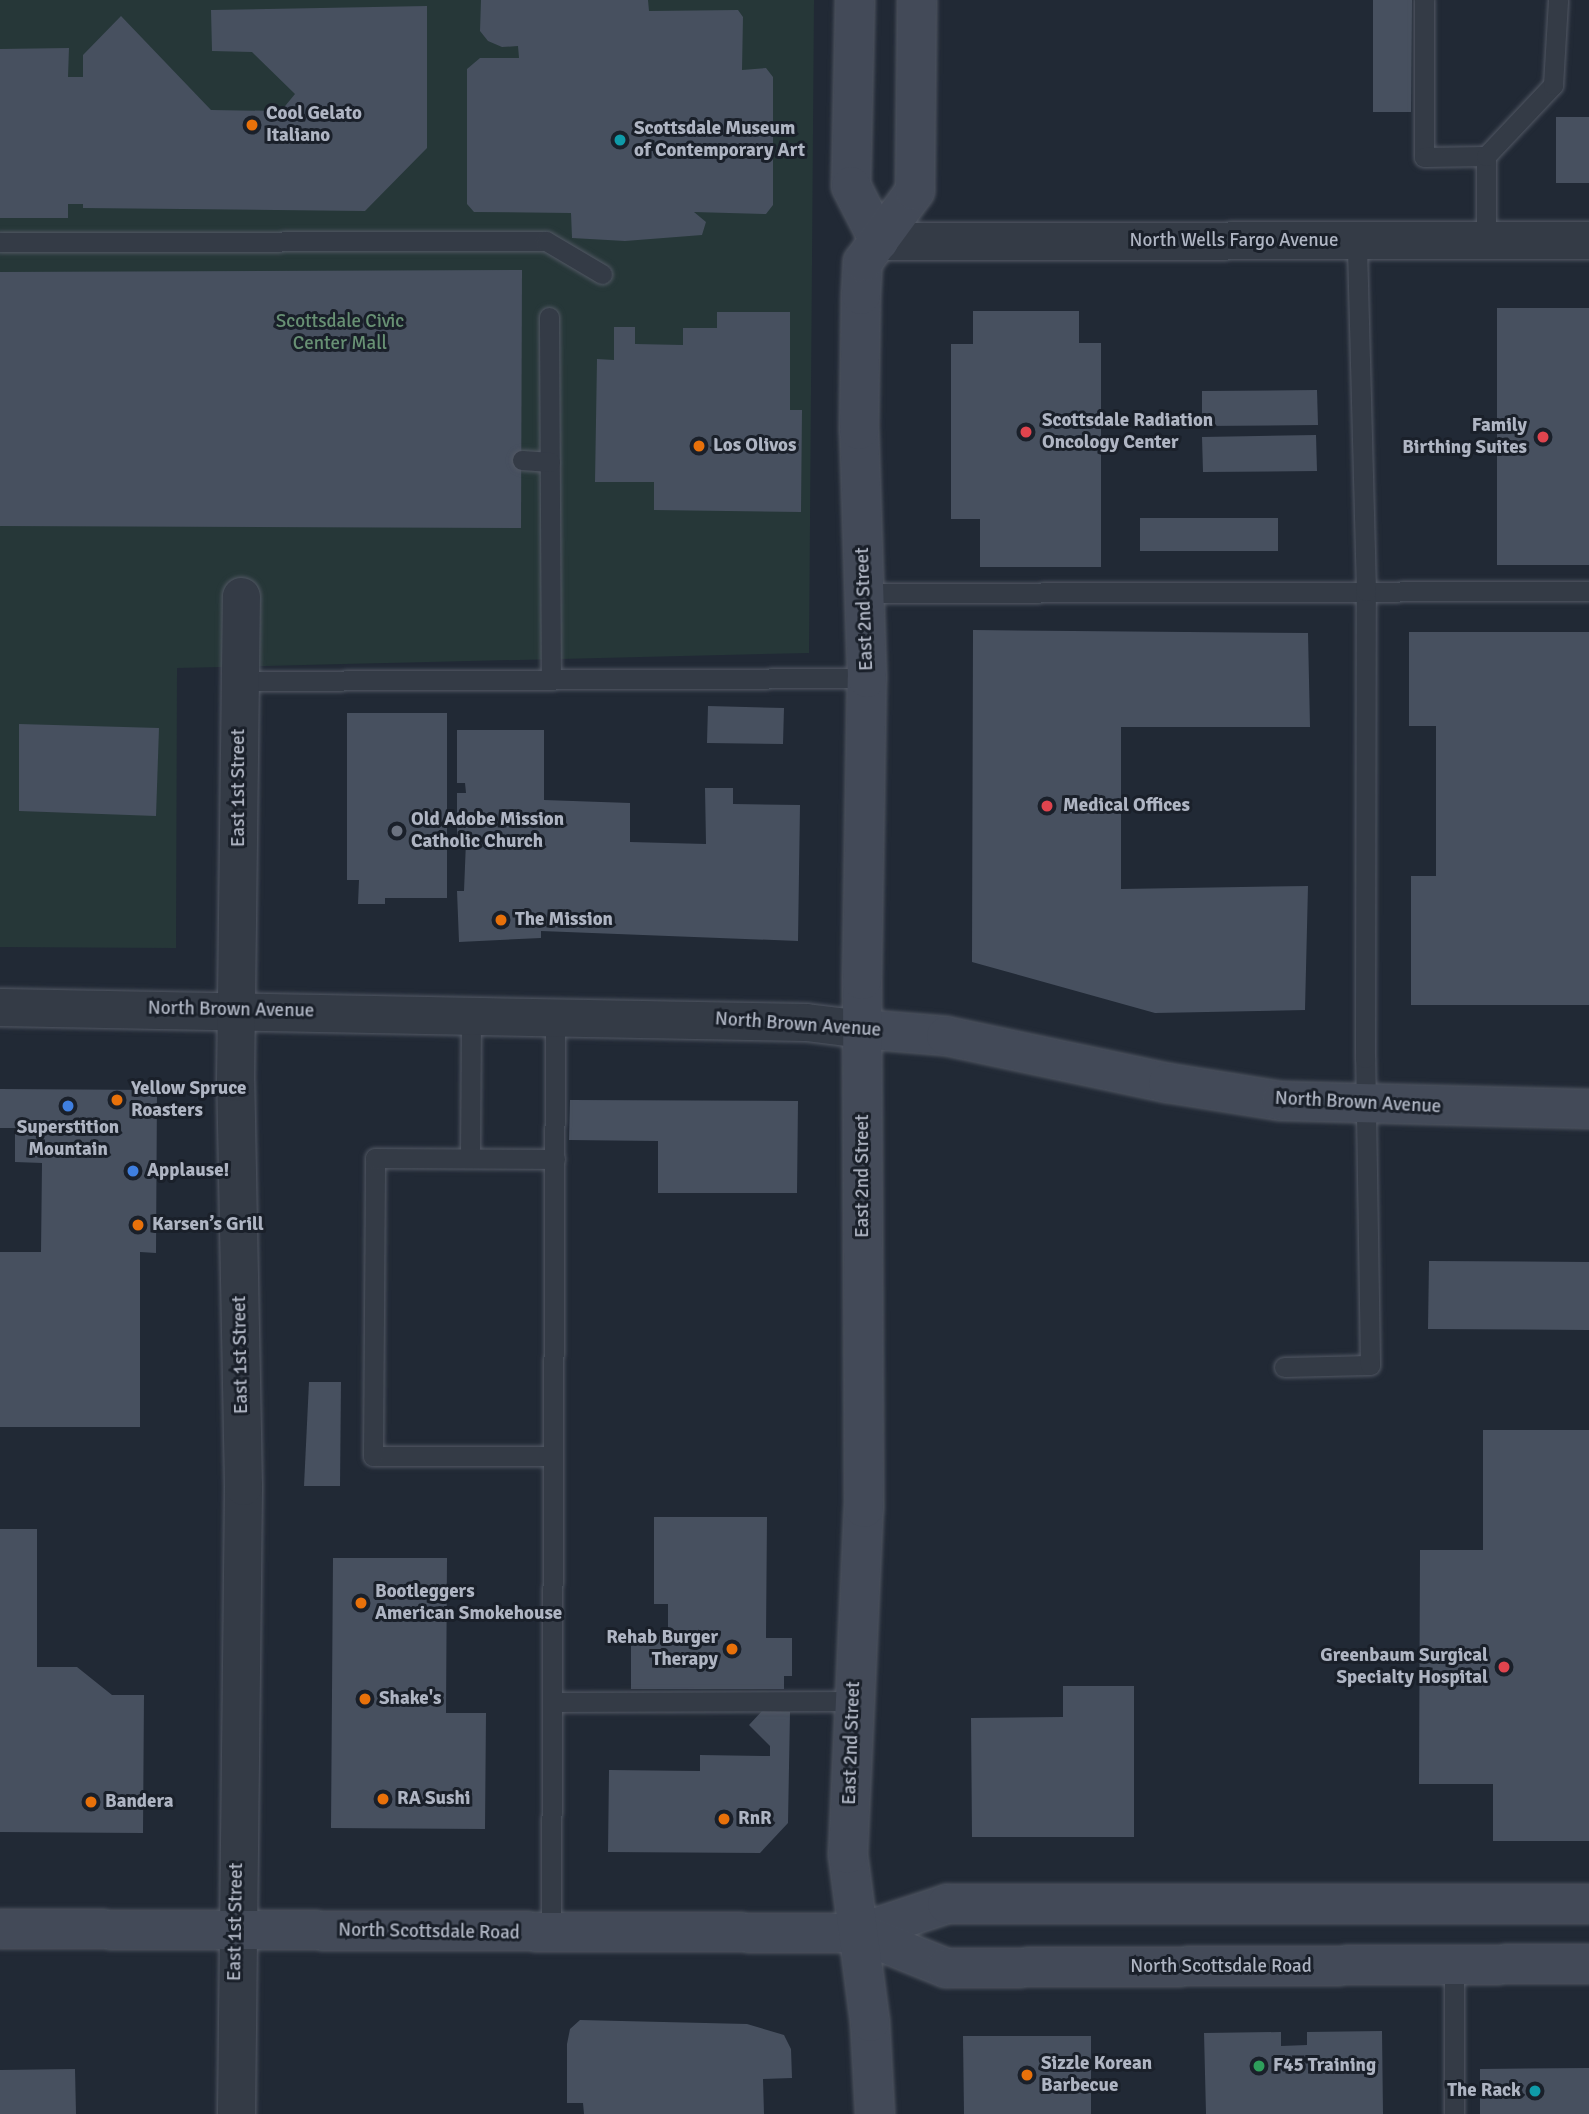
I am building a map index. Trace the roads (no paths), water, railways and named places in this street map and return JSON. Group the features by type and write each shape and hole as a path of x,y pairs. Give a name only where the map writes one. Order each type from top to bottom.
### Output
{"street":[{"path":"855,0 851,186 878,241"},
{"name":"East 2nd Street","path":"874,2114 870,2022 848,1854 853,1700 864,1508 862,1029 867,678 859,430 861,295 863,262 915,191 917,0"},
{"name":"North Wells Fargo Avenue","path":"878,241 1589,240"},
{"name":"East 1st Street","path":"236,2114 235,1930 243,1499 236,1010 241,596"},
{"name":"North Brown Avenue","path":"0,1007 471,1013 806,1022 946,1036 1168,1083 1281,1101 1589,1109"},
{"name":"North Scottsdale Road","path":"0,1929 859,1933 947,1904 1589,1904"},
{"name":"North Scottsdale Road","path":"859,1933 946,1968 1589,1964"}],"lane":[{"path":"1424,0 1424,156 1486,156"},
{"path":"1486,239 1486,156 1553,85 1558,0"},
{"path":"0,242 546,240 602,274"},
{"path":"1284,1367 1370,1365 1366,1105 1366,591 1357,240"},
{"path":"549,317 551,679"},
{"path":"522,460 550,462"},
{"path":"864,593 1589,591"},
{"path":"240,681 867,678"},
{"path":"470,1158 471,1013"},
{"path":"551,1933 555,1016"},
{"path":"553,1456 373,1456 374,1158 555,1159"},
{"path":"553,1702 853,1700"},
{"path":"1454,1966 1454,2114"}],"place":[{"name":"Cool Gelato Italiano","path":"252,125"},
{"name":"Scottsdale Museum of Contemporary Art","path":"620,140"},
{"name":"Scottsdale Radiation Oncology Center","path":"1026,432"},
{"name":"Family Birthing Suites","path":"1543,437"},
{"name":"Los Olivos","path":"699,446"},
{"name":"Medical Offices","path":"1047,806"},
{"name":"Old Adobe Mission Catholic Church","path":"397,831"},
{"name":"The Mission","path":"501,920"},
{"name":"Yellow Spruce Roasters","path":"117,1100"},
{"name":"Superstition Mountain","path":"68,1106"},
{"name":"Applause!","path":"133,1171"},
{"name":"Karsen’s Grill","path":"138,1225"},
{"name":"Bootleggers American Smokehouse","path":"361,1603"},
{"name":"Rehab Burger Therapy","path":"732,1649"},
{"name":"Greenbaum Surgical Specialty Hospital","path":"1504,1667"},
{"name":"Shake's","path":"365,1699"},
{"name":"RA Sushi","path":"383,1799"},
{"name":"Bandera","path":"91,1802"},
{"name":"RnR","path":"724,1819"},
{"name":"F45 Training","path":"1259,2066"},
{"name":"Sizzle Korean Barbecue","path":"1027,2075"},
{"name":"The Rack","path":"1535,2091"}],"park label":[{"name":"Scottsdale Civic Center Mall","path":"340,333"}]}
